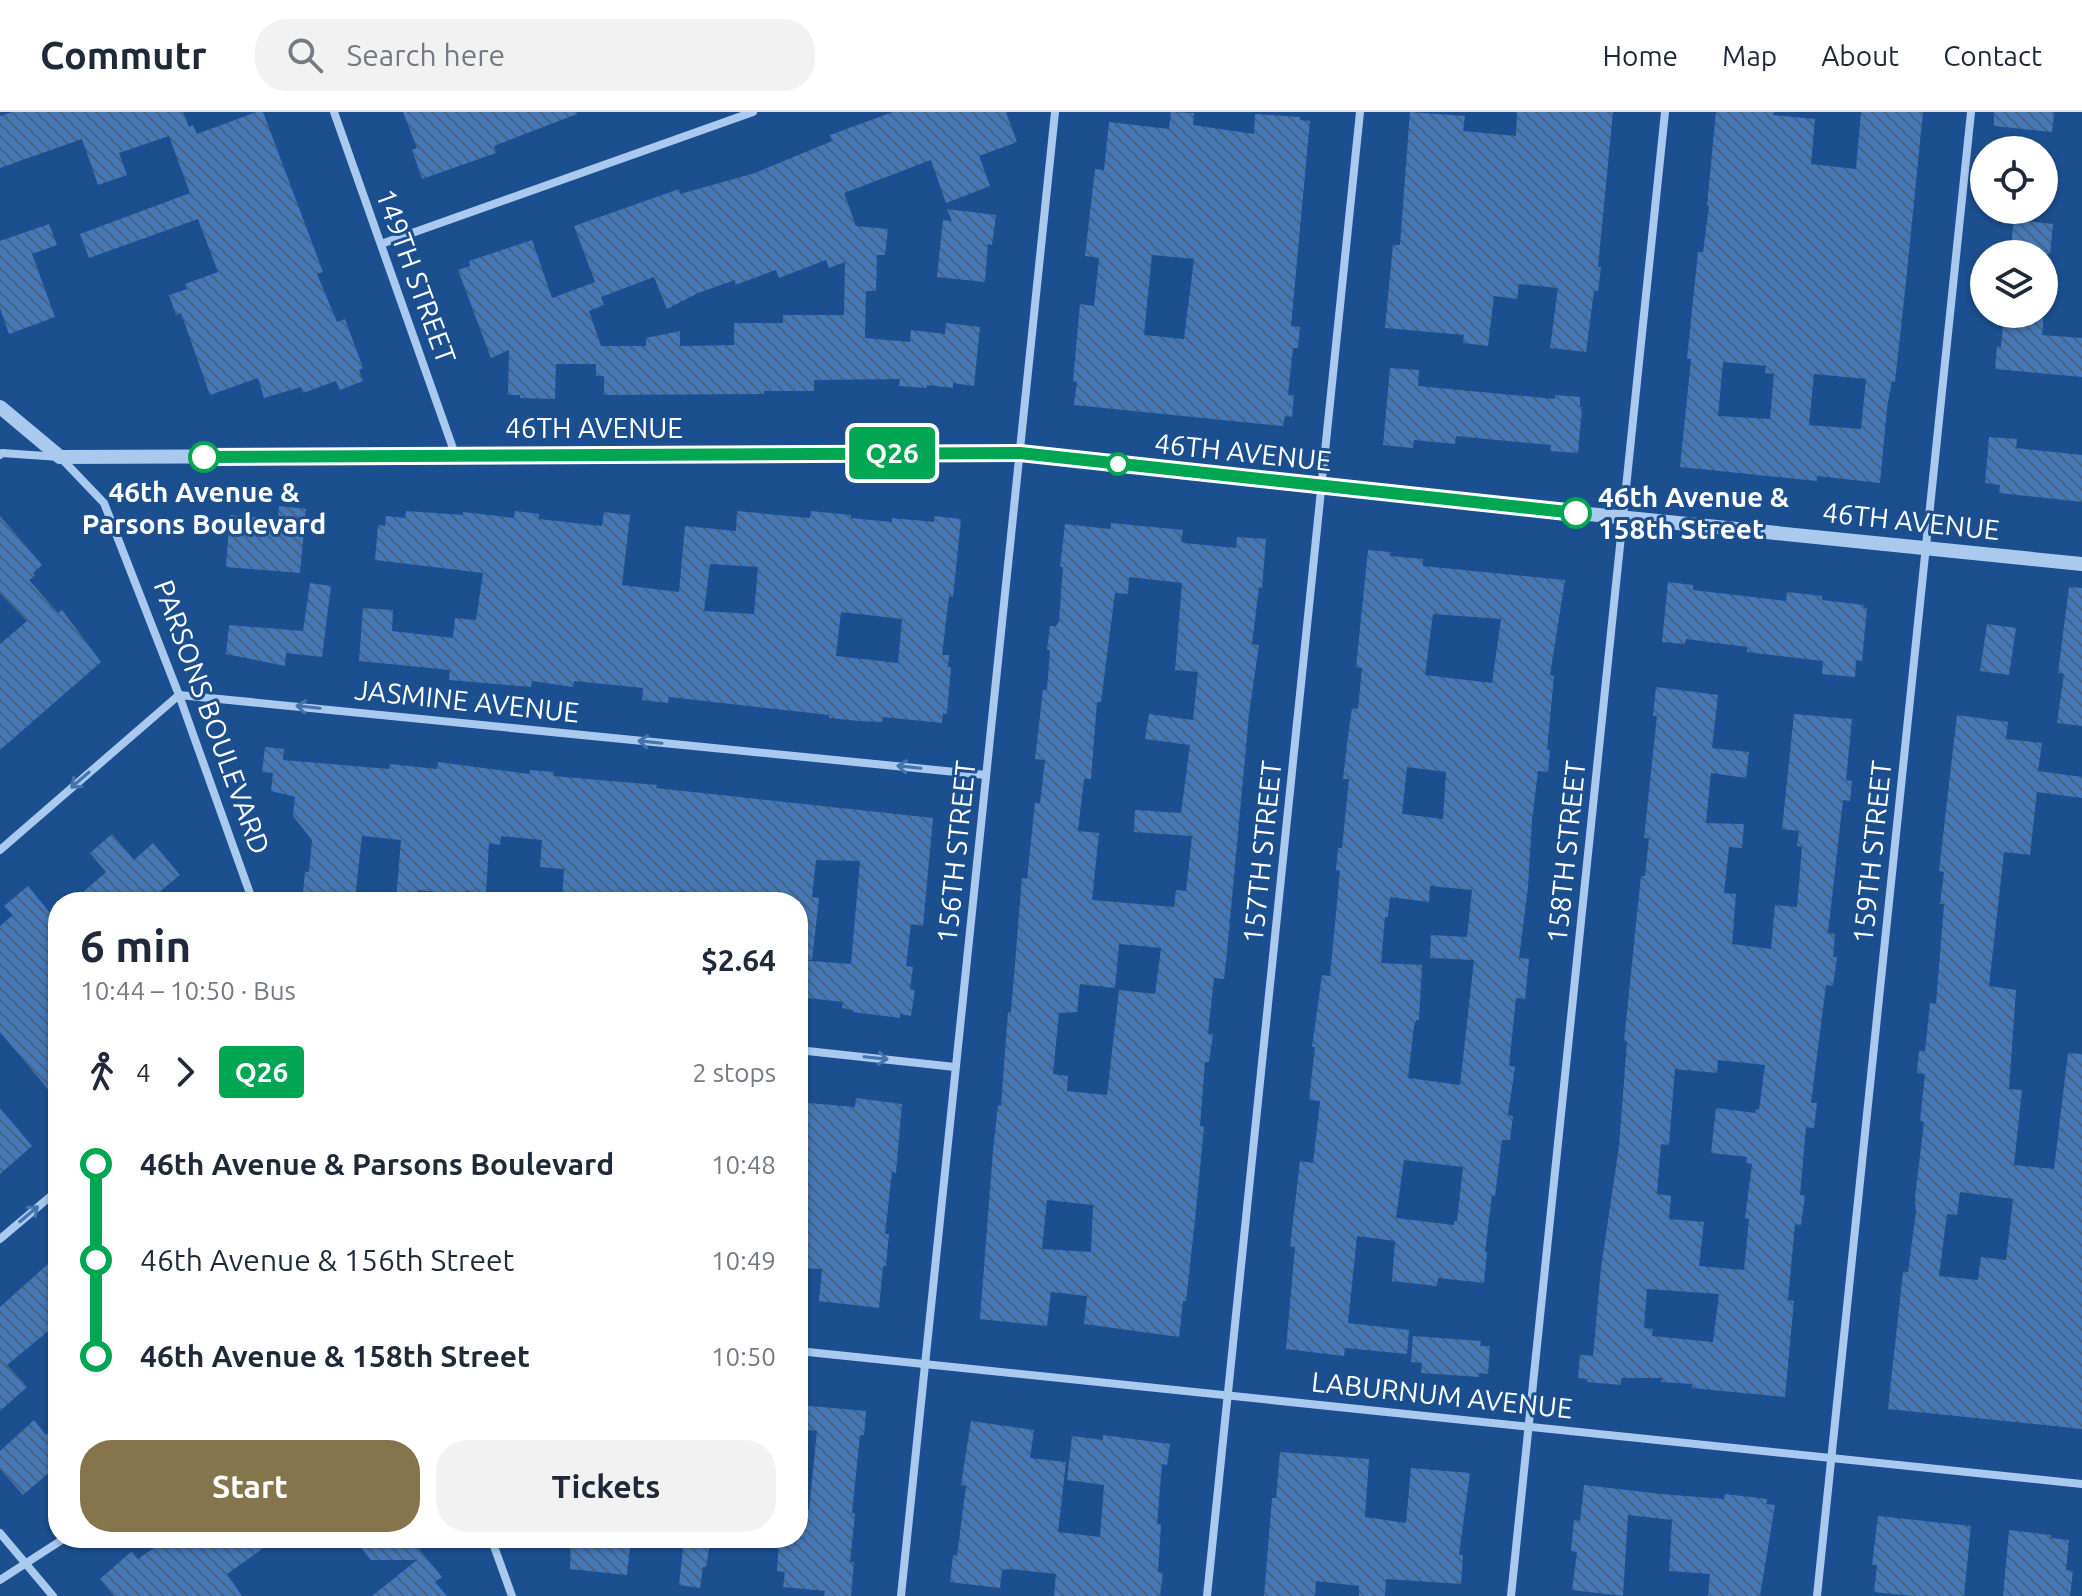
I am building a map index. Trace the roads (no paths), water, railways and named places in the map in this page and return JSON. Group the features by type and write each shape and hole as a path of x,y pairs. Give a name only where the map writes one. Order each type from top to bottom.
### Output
{"street":[{"name":"149TH STREET","path":"334,112 455,454"},
{"path":"381,244 753,112"},
{"name":"156TH STREET","path":"901,1596 1055,112"},
{"name":"157TH STREET","path":"1207,1596 1360,112"},
{"name":"158TH STREET","path":"1511,1596 1665,112"},
{"name":"159TH STREET","path":"1817,1596 1971,112"},
{"name":"PARSONS BOULEVARD","path":"0,407 60,457 104,503 179,695 249,892"},
{"name":"46TH AVENUE","path":"60,457 1020,453 1322,487 2082,564"},
{"path":"0,455 60,457"},
{"path":"0,850 179,695"},
{"name":"JASMINE AVENUE","path":"179,695 986,775"},
{"path":"808,1051 955,1067"},
{"path":"0,1239 48,1198"},
{"name":"LABURNUM AVENUE","path":"808,1352 2082,1484"},
{"path":"0,1533 53,1596"},
{"path":"0,1580 50,1548"},
{"path":"495,1548 512,1596"}],"place":[{"name":"46th Avenue & Parsons Boulevard","path":"204,457"},
{"name":"46th Avenue & 158th Street","path":"1576,513"}]}
